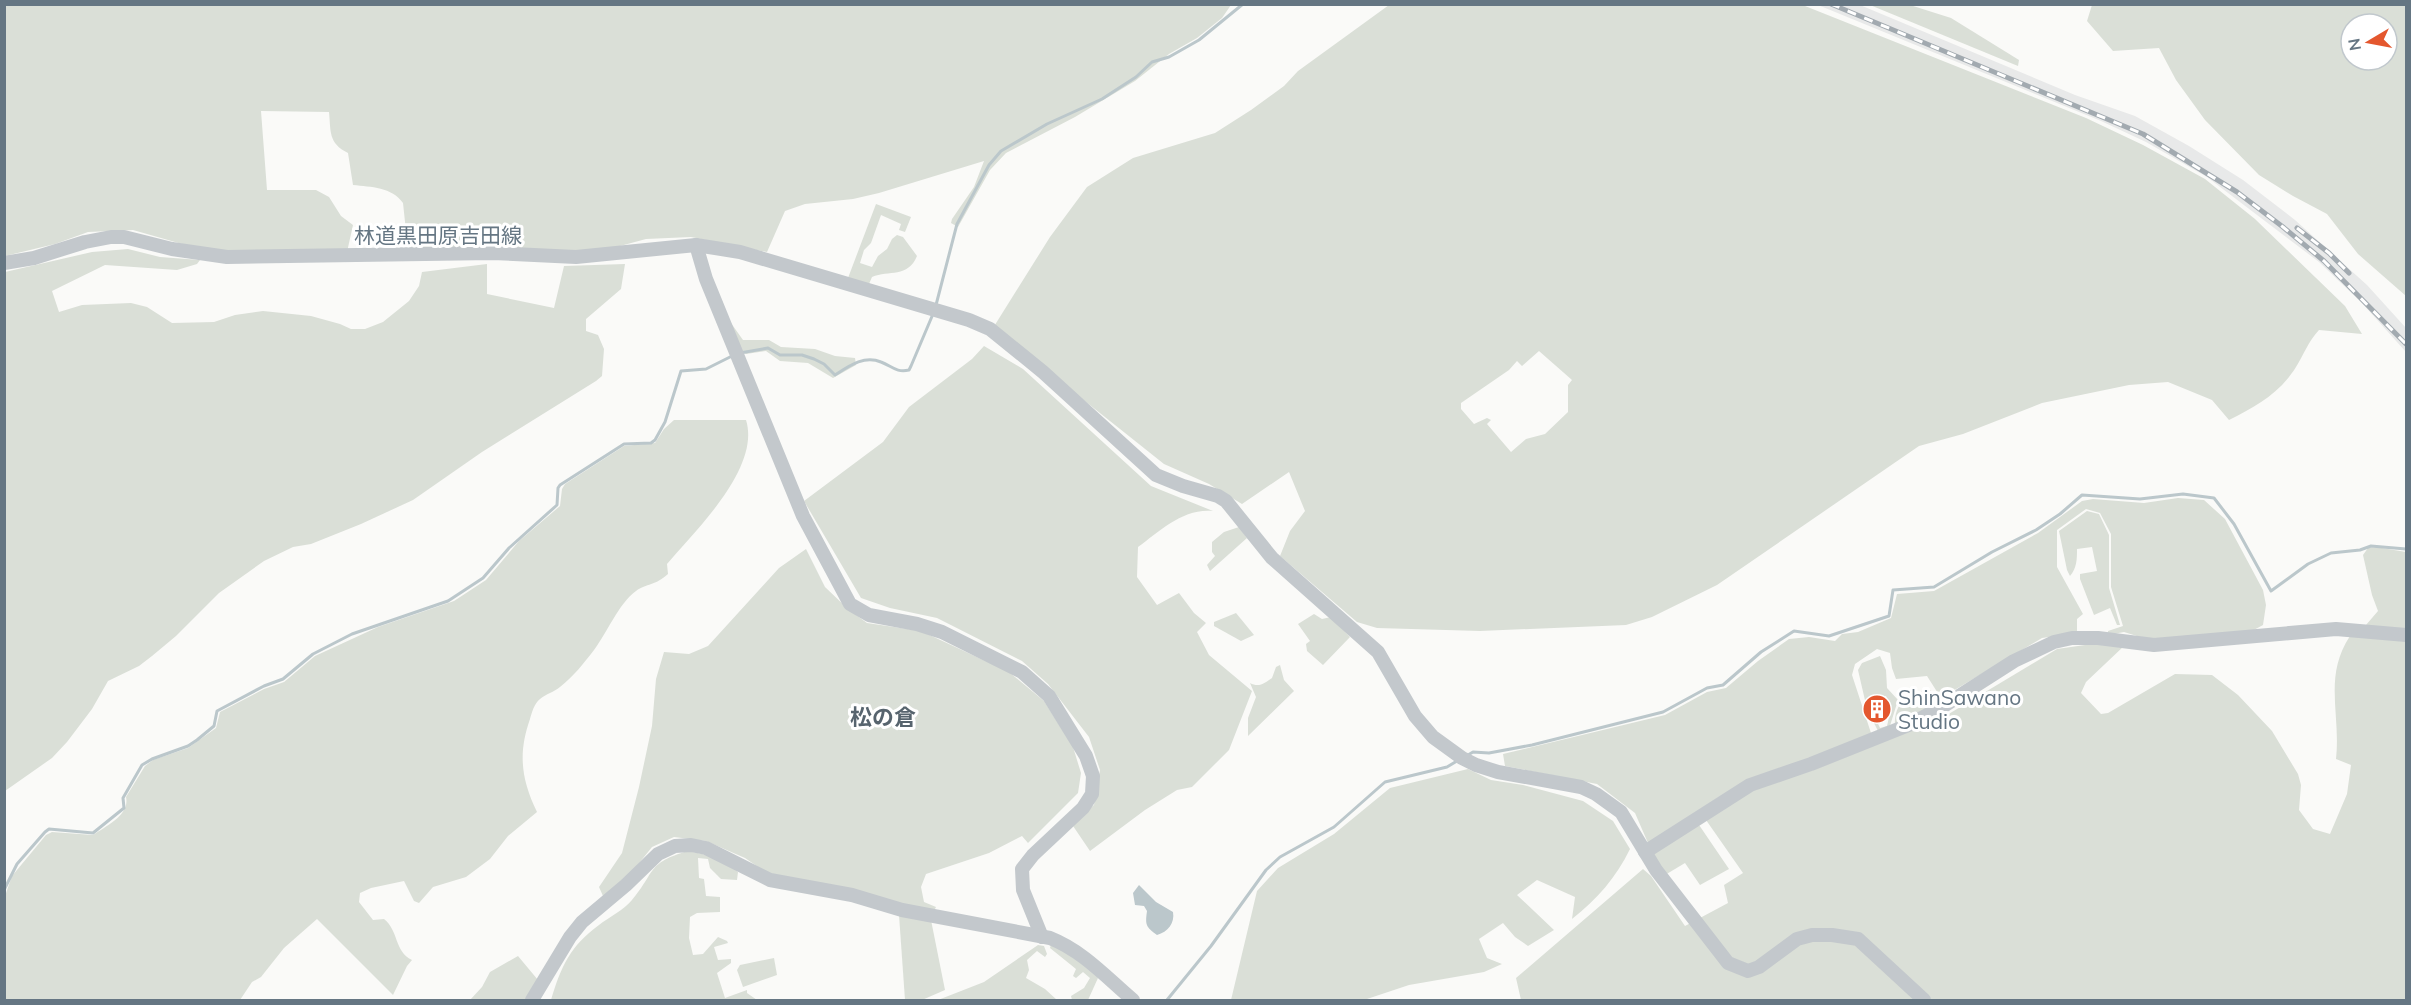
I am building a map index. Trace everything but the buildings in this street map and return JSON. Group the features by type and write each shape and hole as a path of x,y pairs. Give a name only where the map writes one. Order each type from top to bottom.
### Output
{"street":[{"name":"林道黒田原吉田線","path":"4,263 34,258 85,242 111,237 124,237 172,249 227,257 494,253 576,256 696,245 740,252 969,320 990,329 1043,372 1156,475 1218,496 1226,501 1272,558 1378,651 1415,716 1432,737 1476,765 1498,772 1564,783 1596,794 1621,812 1644,852 1717,952 1728,963 1748,971 1759,968 1797,939 1812,935 1858,939 1866,944 1886,967 1923,1000"},
{"path":"696,245 706,279 803,516 850,604 869,615 917,624 942,632 1022,672 1048,696 1086,756 1093,776 1092,794 1083,808 1022,868 1023,890 1042,937"},
{"path":"1644,852 1750,785 1811,764 1911,724 2014,661 2054,642 2072,638 2098,638 2154,645 2336,628 2406,635"},
{"path":"532,1000 570,937 582,922 658,854 675,846 691,845 706,848 770,880 852,895 902,910 1042,937 1067,945 1132,1000"}],"shaded area":[{"path":"1800,4 2086,118 2143,145 2205,179 2255,219 2345,306 2362,334 2319,330 2282,385 2258,404 2229,420 2212,400 2168,382 2129,385 2042,403 1963,434 1919,446 1717,585 1652,617 1626,625 1480,631 1377,628 1357,622 1280,556 1290,531 1305,511 1289,472 1242,504 1209,484 1164,464 993,328 1050,237 1087,187 1133,158 1215,133 1284,86 1298,71 1389,5","holes":["1539,351 1572,380 1568,385 1568,412 1545,434 1526,439 1511,452 1487,424 1491,420 1487,418 1474,424 1461,409 1461,403 1509,370 1517,361 1522,366"]},
{"path":"4,5 1231,5 1222,18 1197,38 1169,54 1135,81 1075,117 1006,153 990,170 958,227 951,223 952,219 974,187 984,161 879,193 853,199 805,204 785,211 767,252 691,237 646,239 609,249 559,251 486,246 408,250 403,203 387,191 353,185 348,153 334,141 329,112 261,111 267,190 316,190 329,197 341,216 353,225 347,252 227,253 196,248 133,230 88,232 55,244 5,256"},
{"path":"1818,5 1860,5 2075,95 2135,116 2189,146 2243,180 2295,220 2367,285 2406,328 2406,352 2361,302 2319,262 2207,177 2146,142 2101,121"},
{"path":"1870,5 1910,5 1951,18 2019,60 2018,66"},
{"path":"2092,5 2406,5 2406,296 2358,254 2327,214 2259,175 2205,120 2176,80 2159,48 2113,51 2087,21"},
{"path":"876,204 911,217 905,232 899,230 901,224 881,215 871,243 864,250 860,263 872,267 878,256 887,249 897,235 903,237 917,256 909,268 872,277 869,284 848,278"},
{"path":"128,249 160,257 200,260 197,264 177,270 105,265 52,291 59,312 82,305 131,303 147,307 172,323 214,322 235,315 263,311 311,316 351,329 365,329 383,322 409,301 419,286 422,272 487,264 487,294 554,308 564,266 625,264 621,289 586,319 586,331 598,335 604,349 602,376 482,452 413,500 361,524 311,544 293,547 264,561 219,593 176,636 139,666 108,681 92,709 67,742 52,758 5,791 5,272 92,252"},
{"path":"726,316 743,340 769,340 781,347 815,349 835,356 855,358 856,365 833,378 808,363 780,361 766,351 746,354 739,351"},
{"path":"984,346 1023,369 1151,486 1213,511 1202,511 1182,517 1138,547 1137,577 1157,605 1179,593 1194,613 1206,623 1197,632 1209,655 1252,691 1229,750 1192,787 1177,790 1145,810 1090,851 1071,823 1094,805 1100,770 1089,737 1048,684 1022,661 937,618 890,608 861,598 804,501 883,442 909,407 972,359"},
{"path":"674,420 746,420 748,439 744,458 735,478 708,517 667,564 668,574 659,581 640,588 630,596 578,670 558,689 540,699 532,711 524,743 523,766 527,788 537,812 508,836 490,859 466,877 433,887 419,903 414,901 404,881 371,888 360,893 359,902 373,920 384,919 389,924 402,951 412,960 393,995 317,919 284,948 261,977 252,982 240,1000 5,1000 5,896 12,876 46,835 52,832 93,835 121,815 126,797 145,766 153,760 188,748 216,728 220,712 264,689 284,682 315,656 378,627 454,601 486,580 519,541 560,506 562,489 565,484 624,446 655,443 664,429"},
{"path":"2178,498 2204,500 2225,519 2263,590 2266,605 2263,625 2252,631 2153,641 2124,632 2108,635 2108,631 2123,626 2111,587 2111,534 2100,513 2086,509 2057,530 2057,567 2083,614 2077,619 2077,633 2042,638 1941,698 1927,676 1896,679 1890,653 1877,649 1855,664 1852,675 1871,733 1810,760 1749,780 1648,843 1635,813 1597,784 1505,766 1503,754 1665,715 1707,692 1726,688 1789,639 1809,637 1835,641 1842,634 1858,632 1891,618 1897,594 1934,591 2038,533 2082,501 2093,499 2144,503"},
{"path":"2087,511 2099,514 2109,535 2109,588 2120,625 2117,625 2110,608 2094,615 2080,579 2080,574 2097,571 2092,547 2077,549 2077,560 2070,576 2067,570 2059,531"},
{"path":"1239,527 1247,538 1210,571 1207,565 1215,556 1212,552 1212,542 1224,532"},
{"path":"2376,547 2406,552 2406,631 2366,625 2378,611 2363,555 2368,548"},
{"path":"806,549 825,587 867,623 921,631 1009,672 1044,701 1073,747 1081,773 1078,793 1028,843 1022,836 989,853 926,874 921,887 924,902 936,907 933,913 770,875 745,858 706,841 674,837 652,847 628,877 603,896 599,887 622,853 639,787 652,726 656,679 664,652 689,654 708,646 779,568"},
{"path":"1236,613 1254,635 1241,641 1214,626 1214,622"},
{"path":"1314,614 1322,619 1331,617 1350,637 1323,665 1307,651 1306,644 1310,641 1298,624"},
{"path":"2350,636 2406,639 2406,1000 1521,1000 1516,978 1643,869 1651,876 1685,926 1728,903 1724,885 1743,873 1706,820 1754,789 1813,770 1942,718 2057,649 2099,643 2124,646 2086,682 2081,693 2101,714 2108,713 2175,674 2212,675 2238,695 2272,731 2298,774 2301,785 2299,810 2313,829 2330,834 2347,794 2351,765 2336,759 2335,696 2337,666"},
{"path":"1880,656 1886,670 1887,688 1898,700 1889,729 1879,733 1867,709 1858,670 1862,663","holes":["1886,696 1888,700 1887,726 1880,728 1868,703"]},
{"path":"1280,665 1284,680 1294,691 1248,736 1248,718 1256,697 1250,683 1259,685 1267,682 1272,678 1276,667"},
{"path":"1930,690 1935,699 1935,708 1895,726 1897,711 1904,700"},
{"path":"1468,769 1491,780 1523,785 1583,801 1613,821 1630,849 1612,879 1590,904 1572,919 1575,897 1537,880 1517,895 1554,930 1528,946 1515,937 1503,923 1479,939 1487,958 1502,964 1484,972 1409,985 1364,1000 1231,1000 1257,891 1278,868 1334,834 1390,788"},
{"path":"1697,822 1729,869 1700,885 1685,863 1665,875 1653,855 1654,848"},
{"path":"688,851 721,858 738,872 737,880 721,879 710,868 708,859 698,858 699,878 704,879 706,896 720,897 720,912 697,913 690,917 689,938 693,955 703,954 718,937 727,941 728,943 714,947 718,960 731,959 731,963 717,973 725,998 747,990 747,993 757,1000 551,1000 563,967 581,941 629,904 658,864"},
{"path":"1139,885 1156,902 1173,912 1172,923 1161,934 1157,935 1148,928 1147,911 1144,906 1135,905 1133,893"},
{"path":"899,915 931,920 945,990 922,1000 905,1000"},
{"path":"1051,944 1095,972 1098,978 1088,1000 1072,1000 1071,996 1084,988 1090,978 1083,972 1076,978 1073,976 1076,969 1050,948"},
{"path":"1038,945 1044,946 1047,954 1045,957 1037,951 1027,960 1029,970 1026,978 1045,989 1057,1000 938,1000 984,982"},
{"path":"518,956 538,980 526,1000 470,1000 482,987 490,972"},
{"path":"774,958 777,975 743,987 737,970 740,965"}],"waterway":[{"path":"936,305 957,224 989,165 1001,151 1047,124 1102,99 1136,77 1152,62 1169,57 1199,40 1243,4"},
{"path":"740,353 768,348 780,355 802,355 824,364 835,375 857,362 869,360 905,371 909,370 933,314"},
{"path":"4,890 17,864 45,832 49,829 93,833 124,808 123,798 142,765 197,740 214,726 217,711 264,686 283,679 313,654 352,634 448,601 483,578 509,548 557,505 560,485 624,444 651,443 655,440 665,422 681,371 706,369 734,355"},
{"path":"1468,755 1473,752 1489,753 1532,745 1663,712 1707,688 1723,685 1761,652 1794,631 1829,636 1889,616 1893,590 1934,587 1992,552 2036,530 2082,495 2140,499 2183,494 2214,498 2234,524 2271,591 2308,564 2331,553 2360,550 2371,546 2406,549"},
{"path":"1167,1000 1211,946 1266,870 1280,857 1334,827 1385,782 1447,767 1457,761"}],"railway":[{"path":"1831,4 2143,134 2237,192 2283,227 2324,261 2406,344"},
{"path":"2297,228 2329,253 2349,273"}],"place":[{"name":"ShinSawano Studio","path":"1877,709"}],"district":[{"name":"松の倉","path":"883,717"}]}
